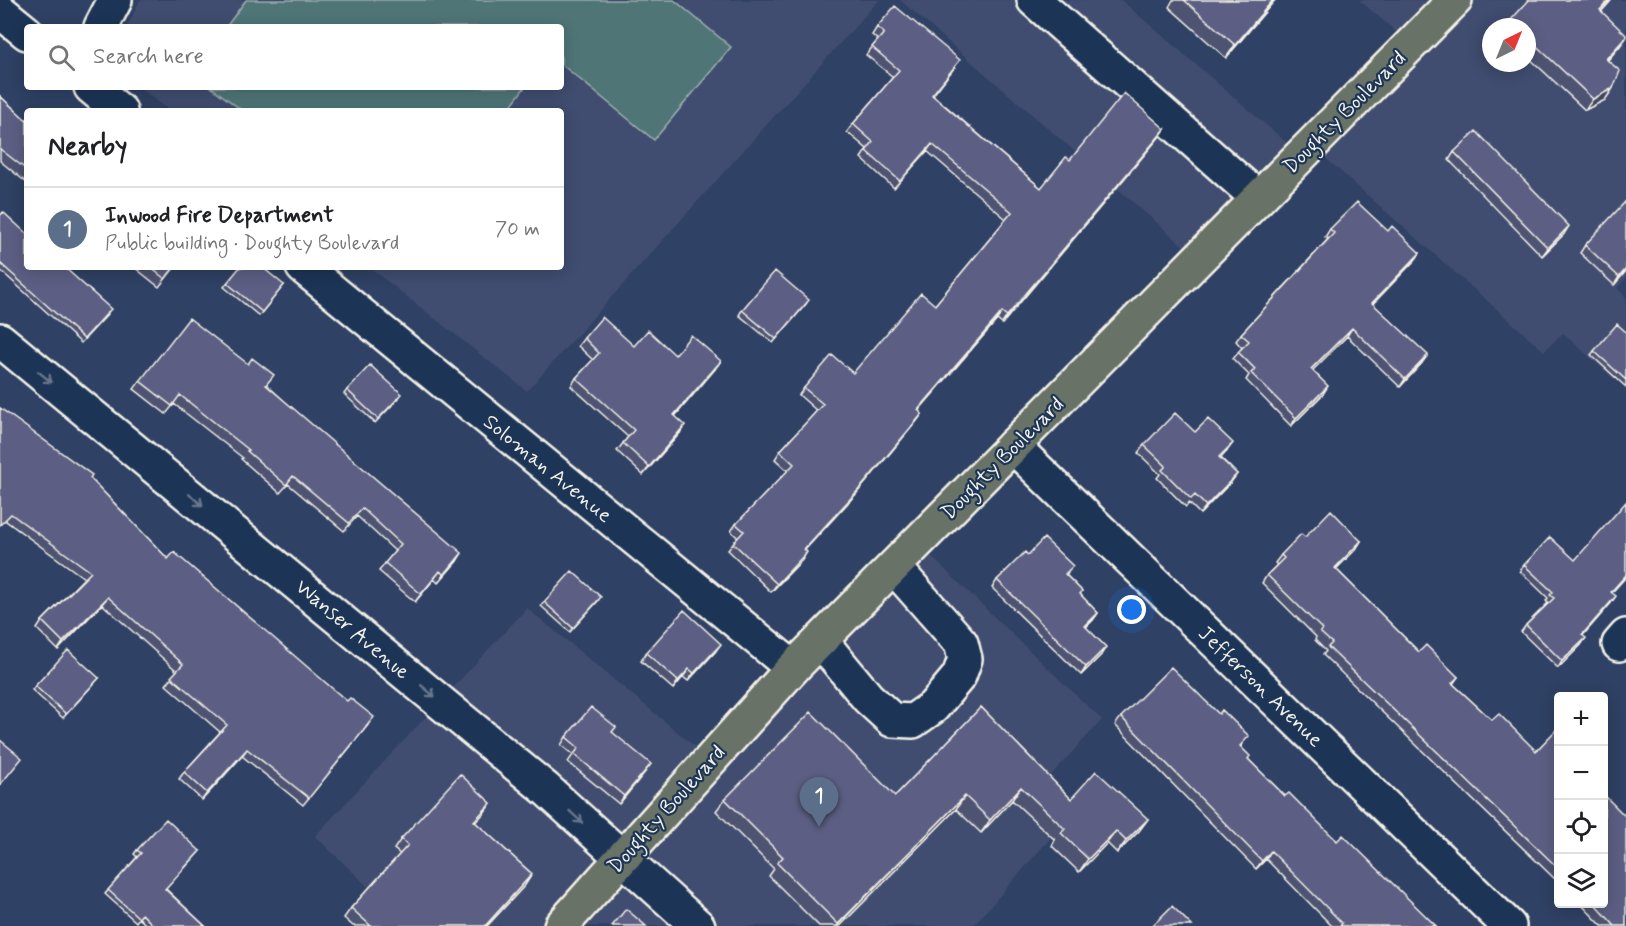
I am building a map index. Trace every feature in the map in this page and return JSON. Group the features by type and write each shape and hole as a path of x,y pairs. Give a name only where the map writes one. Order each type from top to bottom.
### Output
{"main road":[{"name":"Doughty Boulevard","path":"561,926 794,668 1455,0"}],"street":[{"path":"103,24 115,0"},
{"path":"1034,0 1258,198"},
{"path":"0,11 24,31"},
{"path":"95,90 116,108"},
{"name":"Soloman Avenue","path":"307,270 794,668"},
{"name":"Wanser Avenue","path":"0,340 546,789 698,926"},
{"name":"Jefferson Avenue","path":"1014,446 1509,926"},
{"path":"821,641 868,698 892,720 913,721 933,707 959,676 965,659 961,643 894,567"}],"shaded area":[{"path":"140,0 879,0 527,391 373,270 564,270 564,108 166,108 143,90 564,90 564,24 128,24"},
{"path":"900,0 1121,0 1300,154 1195,256"},
{"path":"1359,0 1449,0 1407,41"},
{"path":"1466,0 1626,0 1626,278 1617,288 1626,297 1626,366 1614,379 1563,333 1544,351 1315,149"},
{"path":"912,538 1102,720 1041,786 1070,816 973,926 409,926 315,836 527,608 703,753"}],"green space":[{"path":"246,0 674,0 731,47 654,140 564,66 564,24 228,24"},
{"path":"215,90 523,90 509,108 239,108"}],"building":[{"path":"1184,0 1273,0 1235,45"},
{"path":"1529,0 1609,0 1600,10 1626,35 1606,59 1620,71 1613,88 1593,99 1536,45 1536,18 1513,18"},
{"path":"895,6 960,60 932,95 1041,188 1066,157 1070,160 1124,93 1165,129 1007,316 1002,312 918,410 922,414 862,486 804,549 807,552 777,584 733,543 744,531 736,524 794,464 780,451 823,404 804,388 832,355 853,373 921,293 935,305 1012,212 932,144 900,181 866,151 873,142 853,124 899,70 872,47 884,33 877,27"},
{"path":"0,96 24,118 24,168 0,149"},
{"path":"1476,131 1569,226 1548,248 1454,152"},
{"path":"1626,201 1626,269 1619,277 1585,245"},
{"path":"1357,202 1388,231 1392,226 1420,253 1372,303 1428,355 1405,379 1352,328 1311,369 1328,386 1296,418 1251,373 1255,369 1238,352 1249,341 1241,334 1334,233 1330,229"},
{"path":"3,212 24,231 24,270 67,270 111,309 84,339 0,263 0,216"},
{"path":"154,270 172,270 165,279"},
{"path":"238,270 266,270 284,285 262,312 227,283"},
{"path":"775,271 809,300 776,339 742,310"},
{"path":"602,317 634,346 648,330 675,355 691,335 721,361 674,415 685,425 649,467 623,443 634,430 576,378 599,353 584,338"},
{"path":"189,318 248,364 252,358 274,375 266,385 462,553 444,575 440,571 421,594 385,563 401,544 362,508 349,523 293,476 286,485 247,451 249,450 180,395 172,406 140,381"},
{"path":"1617,324 1626,332 1626,380 1594,351"},
{"path":"370,365 402,394 378,419 347,390"},
{"path":"0,408 92,475 90,478 168,559 174,552 347,701 350,698 374,717 309,798 247,749 207,793 184,772 227,725 171,677 183,664 108,597 63,642 42,621 91,572 11,514 0,525"},
{"path":"1175,413 1195,432 1208,419 1233,443 1219,457 1237,474 1206,506 1195,495 1191,499 1162,470 1166,466 1144,445"},
{"path":"1626,502 1626,575 1611,592 1616,596 1582,635 1586,638 1562,661 1526,625 1554,598 1550,595 1553,592 1524,565 1550,537 1575,560"},
{"path":"1331,510 1361,541 1335,568 1419,652 1426,645 1458,677 1452,683 1492,720 1499,714 1536,751 1554,732 1554,864 1328,647 1332,643 1320,632 1322,629 1267,575 1284,558 1281,555 1301,534 1305,537"},
{"path":"1044,538 1073,566 1065,574 1082,591 1080,594 1098,613 1085,626 1106,647 1086,667 997,580 1025,552 1028,555"},
{"path":"572,571 601,597 573,628 544,602"},
{"path":"684,610 721,644 694,673 689,669 678,681 646,653"},
{"path":"68,650 99,678 66,714 35,686"},
{"path":"1171,667 1219,714 1222,710 1249,736 1240,746 1250,756 1248,759 1285,796 1289,793 1337,841 1343,835 1436,926 1340,926 1342,923 1271,851 1262,861 1121,717"},
{"path":"591,707 616,727 612,732 651,764 624,796 574,754 579,748 566,737"},
{"path":"981,707 1071,799 1096,771 1148,819 1126,841 1116,831 1088,859 1061,833 1065,829 1021,787 990,820 965,796 838,924 777,863 783,857 725,799 811,712 895,796"},
{"path":"0,740 22,758 0,785"},
{"path":"460,774 491,803 474,821 532,874 485,926 371,926 351,908 408,845 401,839"},
{"path":"1608,799 1626,817 1626,926 1615,926 1599,908 1608,908"},
{"path":"166,819 200,851 165,889 205,926 154,926 142,914 139,918 108,890 141,853 137,850"},
{"path":"1172,906 1192,926 1152,926"},
{"path":"626,909 646,926 612,926"}],"place":[{"name":"Inwood Fire Department","path":"819,827"}]}
